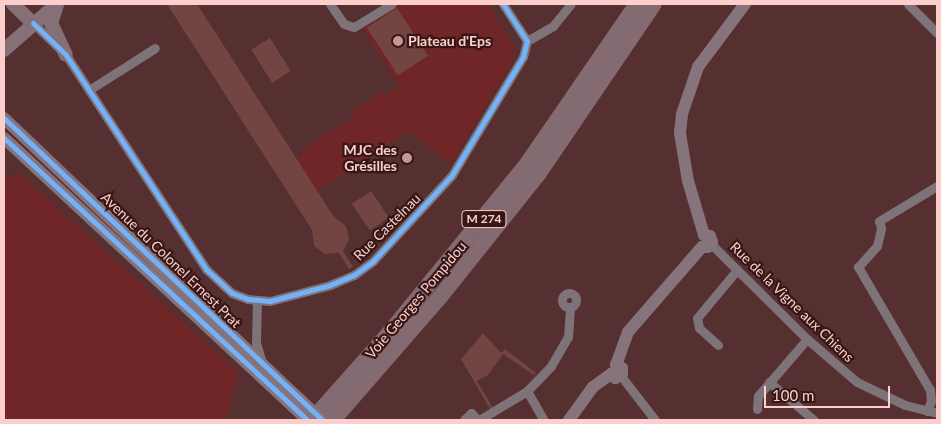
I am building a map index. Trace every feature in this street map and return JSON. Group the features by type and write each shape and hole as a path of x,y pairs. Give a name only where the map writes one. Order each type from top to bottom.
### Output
{"highway":[{"name":"Voie Georges Pompidou","path":"312,420 396,325 522,171 637,4"},
{"name":"Voie Georges Pompidou","path":"333,420 440,297 540,173 654,4"}],"main road":[{"path":"12,4 33,23"},
{"path":"4,50 57,4"},
{"path":"57,4 51,24 66,55"},
{"path":"569,420 594,387 616,372 628,332 706,242 688,181 680,133 682,114 698,67 745,4"},
{"name":"Avenue du Colonel Ernest Prat","path":"4,118 264,364 307,420"},
{"name":"Avenue du Colonel Ernest Prat","path":"4,138 291,398 322,420"}],"street":[{"path":"330,4 344,24 357,26 392,4"},
{"path":"503,4 527,41 553,26 570,4"},
{"path":"908,4 937,33"},
{"name":"Rue Castelnau","path":"33,23 66,55 197,258 232,293 257,301 282,298 336,283 373,261 436,193 467,155 523,57 527,41"},
{"path":"89,90 154,48"},
{"path":"927,411 931,401 930,390 858,267 877,246 881,228 879,221 937,186"},
{"name":"Rue de la Vigne aux Chiens","path":"706,242 807,339 857,382 905,405 937,413"},
{"path":"718,345 699,328 697,318 736,270"},
{"path":"257,301 256,343 264,364"},
{"path":"464,420 471,413 479,420 527,391 564,347 571,327 570,307"},
{"path":"757,409 758,396 807,339"},
{"path":"616,372 655,420"},
{"path":"769,382 814,420"},
{"path":"527,391 544,420"}],"shaded area":[{"path":"167,4 197,4 334,217 346,226 349,239 343,251 353,267 349,269 339,253 325,254 314,246 312,230"},
{"path":"399,4 489,4 515,48 513,61 451,164 410,131 317,191 297,159 302,156 303,149 354,117 351,112 383,91 385,96 400,87 362,28"},
{"name":"Plateau d'Eps","path":"397,8 428,56 398,75 367,28"},
{"path":"270,38 291,71 272,83 251,50"},
{"path":"17,171 238,372 226,420 4,420 4,174 13,177"},
{"path":"371,191 389,218 370,230 352,204"},
{"path":"483,333 501,353 505,349 536,373 534,375 503,354 488,375 477,381 493,408 490,409 461,359"}],"cycle path":[{"path":"33,23 66,55 206,269 232,293 248,299 270,301 330,285 354,275 373,261 452,175 523,57 527,41 503,4"},
{"path":"4,118 322,420"},
{"path":"4,138 307,420"}],"place":[{"name":"Plateau d'Eps","path":"398,41"},
{"name":"MJC des Grésilles","path":"407,158"}]}
